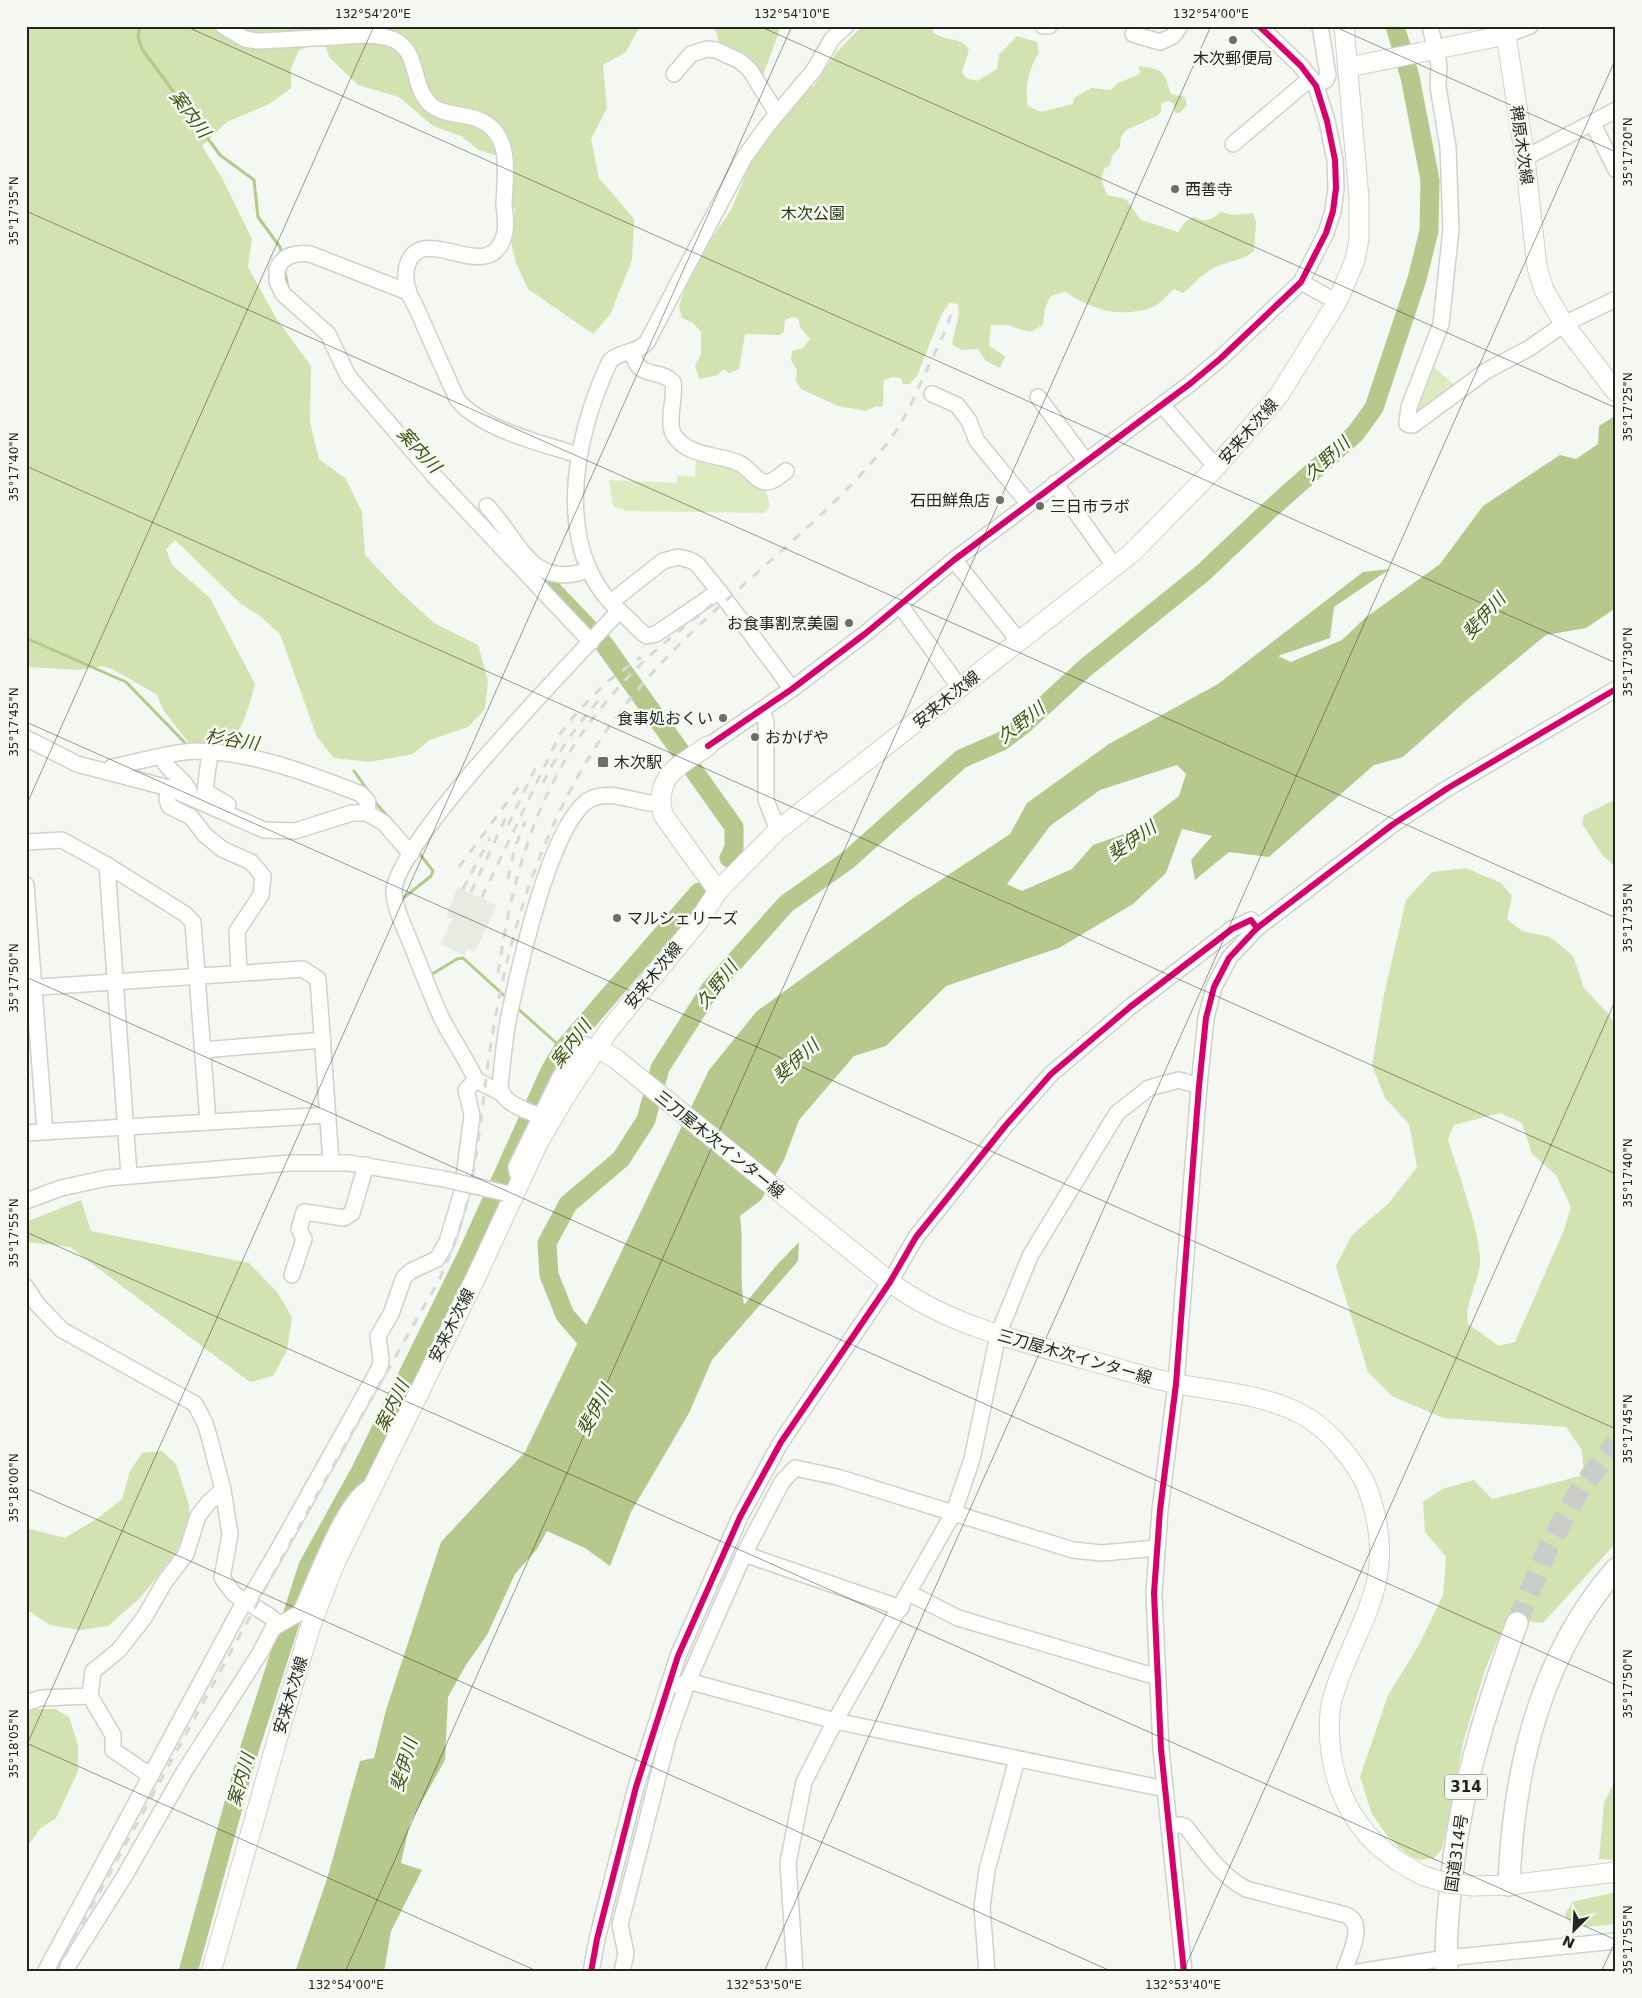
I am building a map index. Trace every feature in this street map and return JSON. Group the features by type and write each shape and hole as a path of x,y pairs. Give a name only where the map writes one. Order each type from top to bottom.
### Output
{"highway":[{"path":"1509,1885 1512,1836 1525,1756 1537,1708 1552,1668 1577,1622 1616,1569"},
{"path":"1509,1885 1520,1844 1534,1754 1558,1673 1585,1626 1616,1583"},
{"name":"国道314号","path":"1447,1965 1448,1907 1456,1836 1470,1768 1486,1710 1516,1623"}],"main road":[{"name":"安来木次線","path":"211,1972 252,1821 312,1625 334,1564 477,1275 509,1194 522,1176 565,1097 609,1030 697,923 718,891 778,830 1115,567 1159,527 1216,467 1279,395 1337,302 1355,260 1359,239 1349,67 1344,26"},
{"path":"1349,67 1434,50 1505,30"},
{"name":"稗原木次線","path":"1505,30 1525,158 1537,267 1544,290 1566,326 1616,392"},
{"path":"708,746 667,777 660,790 660,804 663,815 718,891"},
{"name":"三刀屋木次インター線","path":"597,1048 616,1059 885,1277 924,1306 998,1335 1176,1384 1238,1394 1275,1403 1303,1414 1328,1434 1364,1479 1374,1507 1379,1533 1381,1564 1375,1591 1365,1621 1342,1671 1332,1702 1328,1733 1333,1764 1352,1816 1382,1850 1403,1865 1424,1876 1447,1883 1473,1886 1509,1885 1616,1872"}],"street":[{"path":"222,26 245,39 257,41 362,36 390,38 399,42 411,55 419,83 429,103 451,114 479,120 499,136 504,149 506,170 505,231 500,243 494,250 480,257 471,258 431,248 418,250 406,268 408,292 457,399 462,406 474,415 525,439 580,455"},
{"path":"719,591 651,636 640,632 615,607 588,570 579,540 575,507 584,434 610,361 618,355 633,351 647,342 744,158 777,114 814,70 832,39 846,26"},
{"path":"1044,26 1050,26"},
{"path":"1133,34 1160,42 1173,36 1180,26"},
{"path":"708,746 792,689 1028,503 1162,405 1221,358 1301,282 1326,233 1333,211 1336,188 1335,160 1327,121 1313,82 1301,66 1259,26"},
{"path":"1234,144 1313,82 1326,80 1328,74 1320,26"},
{"path":"1430,26 1440,72 1438,87 1448,147 1451,229 1441,324 1409,407 1407,424 1414,425 1486,371 1616,299"},
{"path":"1505,30 1530,26"},
{"path":"674,74 691,54 707,49 716,50 740,61 750,70 777,114"},
{"path":"1525,158 1593,124 1616,110"},
{"path":"1593,124 1616,170"},
{"path":"408,292 310,254 299,253 283,261 277,281 283,294 328,334 348,376 437,479 534,571 594,638"},
{"path":"1301,282 1337,302"},
{"path":"633,351 637,364 647,373 662,375 674,382 671,428 674,436 691,449 705,456 736,462 748,467 759,481 772,481 786,471"},
{"path":"932,394 957,405 969,421 977,441 1028,503"},
{"path":"1038,397 1085,460"},
{"path":"1162,405 1216,467"},
{"path":"1055,483 1115,567"},
{"path":"487,506 501,521 506,533 534,571 556,575 588,570"},
{"path":"533,1113 476,1080 472,1069 441,1017 395,900 396,882 411,854 449,801 512,726 594,638 615,607 663,562 678,557 697,564 792,689"},
{"path":"954,560 1019,641"},
{"path":"900,605 960,688"},
{"path":"1184,1972 1165,1790 1157,1677 1154,1594 1156,1548 1176,1384 1199,1086 1206,1018 1214,987 1229,958 1258,928 1417,807 1616,689"},
{"path":"762,710 766,722 766,800 778,830"},
{"path":"26,738 77,764 169,788 264,830 284,832 305,828 352,813 368,813 384,823 411,854"},
{"path":"110,772 112,767 192,751 210,752 265,762 342,787 366,798 369,806 368,813"},
{"path":"210,752 205,791 235,810 235,818"},
{"path":"162,757 165,764 189,789 190,798"},
{"path":"169,788 166,799 169,806 191,817 216,845 251,862 263,876 261,895 237,931 239,973"},
{"path":"501,1093 509,1018 534,915 558,845 568,826 580,807 594,798 610,796 660,804"},
{"path":"26,842 62,840 107,865 185,914 193,922 208,1122"},
{"path":"107,865 124,1127 129,1175"},
{"path":"26,885 30,987 45,1132"},
{"path":"591,1972 599,1930 649,1744 678,1656 740,1517 781,1442 885,1277 984,1150 1051,1074 1130,1007 1232,929 1251,920 1258,928"},
{"path":"30,987 303,969 318,979 331,1162"},
{"path":"203,1050 323,1040"},
{"path":"522,1176 516,1171 516,1166 533,1113 578,1050 586,1045 597,1048"},
{"path":"45,1972 246,1602 274,1557 380,1367 381,1359 378,1336 391,1314 404,1277 411,1271 434,1262 443,1252 462,1192 472,1115 466,1090 476,1080"},
{"path":"795,1972 788,1884 792,1837 804,1782 835,1721 954,1512 972,1459 998,1335 1030,1256 1117,1113 1149,1088 1179,1080 1199,1086"},
{"path":"26,1133 328,1115"},
{"path":"26,1201 84,1182 129,1175 331,1162 366,1165 444,1179 509,1194"},
{"path":"292,1275 304,1238 299,1229 304,1212 344,1218 349,1216 352,1213 366,1165"},
{"path":"26,1288 37,1304 62,1330 195,1404 205,1422 223,1490 230,1534 222,1578 234,1594 278,1623"},
{"path":"622,1972 626,1953 620,1925 668,1738 688,1681 744,1554 782,1482 795,1468 836,1477 1073,1550 1102,1553 1156,1548"},
{"path":"64,1972 124,1877 184,1772 278,1623 294,1616 302,1609 338,1531 359,1494 371,1486"},
{"path":"151,1776 113,1750 112,1735 90,1696 93,1671 118,1652 144,1618 164,1583 186,1554 198,1516 209,1502 223,1490"},
{"path":"744,1554 900,1608"},
{"path":"909,1592 958,1618 1157,1677"},
{"path":"649,1744 680,1684 688,1681 835,1721 1165,1790"},
{"path":"26,1703 41,1698 90,1696"},
{"path":"988,1972 982,1907 987,1870 1017,1759"},
{"path":"1169,1826 1181,1824 1186,1827 1220,1870 1234,1883 1246,1889 1346,1915 1353,1919 1357,1928 1344,1972"},
{"path":"1358,1972 1447,1965 1616,1941"}],"shaded area":[{"path":"1430,364 1457,387 1417,418 1414,412"},
{"path":"696,456 747,470 764,488 768,499 768,510 764,513 627,511 613,506 609,480 677,483 677,475 695,477"},
{"path":"458,887 497,905 475,952 467,949 464,955 441,944 452,919 446,916"}],"green space":[{"path":"26,26 640,26 626,52 603,65 607,108 591,139 599,178 634,219 632,260 610,315 593,334 528,289 516,263 510,238 515,210 500,176 497,155 480,151 461,136 433,126 399,97 358,85 330,58 325,46 314,45 299,50 291,68 291,88 271,103 227,122 202,146 222,178 252,239 248,267 276,318 311,366 310,423 319,459 346,479 362,512 365,555 397,589 434,623 478,645 488,681 485,709 468,727 430,740 413,754 369,762 334,758 317,737 280,634 260,616 241,604 175,540 166,549 172,565 210,598 255,684 240,728 229,741 213,746 189,743 164,711 156,694 112,669 103,666 78,670 29,667 26,665"},
{"path":"714,26 781,26 762,78 735,69 718,39"},
{"name":"木次公園","path":"862,26 932,26 933,32 938,35 965,45 969,50 962,72 966,78 977,81 997,69 999,55 1017,36 1037,42 1039,53 1028,78 1027,99 1028,106 1041,112 1073,104 1074,98 1091,88 1111,90 1118,83 1140,74 1139,66 1162,72 1171,94 1185,97 1187,105 1179,113 1175,113 1174,104 1169,101 1161,103 1161,112 1157,116 1126,130 1121,137 1120,147 1112,156 1110,165 1104,169 1101,179 1107,195 1126,199 1141,220 1178,232 1185,222 1194,217 1205,220 1211,219 1221,212 1233,215 1253,213 1256,222 1254,251 1242,258 1213,268 1183,293 1174,289 1156,306 1141,311 1107,311 1085,303 1065,291 1050,297 1045,308 1043,325 1030,332 1007,325 991,325 989,346 1005,356 1000,368 986,361 978,349 961,350 952,344 959,314 958,304 950,303 942,313 917,376 910,384 903,384 901,378 893,377 884,380 882,407 876,406 866,411 838,406 801,389 796,381 797,370 791,360 792,351 803,348 810,339 800,327 798,318 792,317 785,320 784,331 780,335 745,334 739,369 729,373 723,369 718,375 699,379 695,365 701,354 701,332 693,323 682,318 679,306 687,283 703,251 731,210 757,147 797,96 814,86 835,54"},
{"path":"1616,799 1616,867 1603,856 1582,823 1584,815"},
{"path":"1466,868 1501,883 1512,896 1507,919 1522,931 1550,937 1573,956 1584,988 1611,1017 1616,1027 1616,1543 1543,1623 1507,1619 1486,1667 1464,1739 1442,1849 1434,1858 1419,1860 1408,1855 1388,1837 1372,1814 1360,1777 1388,1695 1419,1645 1443,1595 1446,1557 1425,1532 1423,1502 1442,1489 1474,1480 1492,1499 1584,1475 1582,1450 1566,1427 1443,1418 1392,1396 1368,1372 1336,1266 1352,1235 1388,1204 1417,1167 1409,1124 1385,1098 1372,1065 1384,995 1406,900 1432,872","holes":["1500,1113 1522,1123 1532,1154 1556,1175 1571,1207 1564,1230 1515,1342 1499,1346 1468,1324 1468,1307 1478,1276 1479,1247 1472,1216 1448,1140 1454,1125"]},
{"path":"81,1200 91,1231 249,1263 277,1292 292,1317 287,1351 273,1376 250,1382 70,1247 26,1242 26,1222"},
{"path":"162,1451 176,1464 189,1505 189,1528 176,1552 141,1597 108,1626 80,1630 50,1625 26,1609 26,1528 65,1538 98,1518 122,1499 130,1471 142,1453"},
{"path":"33,1709 56,1709 69,1717 78,1745 78,1771 56,1818 41,1828 26,1848 26,1714"},
{"path":"1612,1787 1616,1788 1616,1860 1599,1859 1604,1803"},
{"path":"1616,1892 1616,1924 1574,1928 1565,1915 1572,1902"}],"water":[{"name":"斐伊川","path":"1616,415 1616,608 1586,628 1546,635 1468,699 1403,757 1374,765 1269,857 1229,852 1195,880 1191,860 1212,836 1182,829 1166,873 1133,904 1059,948 946,986 886,1046 854,1056 799,1120 784,1160 761,1200 740,1216 744,1305 775,1267 799,1242 798,1261 712,1360 689,1413 631,1512 610,1566 585,1548 547,1531 537,1549 515,1574 487,1635 466,1665 448,1697 445,1760 410,1823 401,1863 422,1870 391,1931 384,1972 295,1972 327,1879 360,1761 374,1758 386,1710 441,1542 525,1452 709,1070 757,1011 909,901 1010,834 1027,803 1109,744 1218,684 1363,572 1390,569 1334,607 1330,638 1278,656 1291,662 1342,640 1365,618 1440,564 1483,506 1560,455 1576,459 1598,444 1599,426","holes":["1177,765 1186,774 1179,796 1133,831 1093,845 1072,869 1022,891 1007,884 1050,826 1100,790"]}],"waterway":[{"name":"案内川","path":"140,26 138,37 142,49 220,155 254,180 258,217 280,247 282,256"},
{"name":"久野川","path":"598,1353 565,1315 549,1275 547,1243 568,1204 621,1159 646,1120 660,1068 711,988 786,904 848,860 961,759 1002,741 1022,726 1084,669 1204,572 1265,514 1355,434 1374,408 1417,279 1429,231 1430,180 1410,77 1395,26"},
{"name":"案内川","path":"284,267 288,288"},
{"name":"案内川","path":"537,574 604,644 734,827 734,848 729,858"},
{"name":"杉谷川","path":"26,638 126,682 189,747"},
{"path":"354,771 369,792"},
{"name":"杉谷川","path":"373,800 392,821"},
{"name":"杉谷川","path":"401,900 431,876 433,871 419,853"},
{"name":"案内川","path":"188,1972 245,1763 308,1566 361,1470 467,1255 550,1071 563,1049 699,892"},
{"name":"杉谷川","path":"429,976 457,959 463,958 508,999"},
{"name":"杉谷川","path":"516,1007 563,1049"}],"tunnel":[{"path":"1517,1623 1549,1545 1581,1488 1616,1443"}],"railway":[{"path":"56,1972 311,1505 443,1272 465,1211 470,1188 494,1025 511,944 536,866 570,791 614,720 655,669 702,623 838,498 863,473 886,445 910,407 953,307"},
{"path":"498,973 515,884 527,844 542,805 561,768 583,732 610,697 642,663 715,602"},
{"path":"482,897 560,734 579,710 607,682 641,657"},
{"path":"543,783 568,740 599,700"},
{"path":"508,825 536,767"},
{"path":"459,867 523,781"},
{"path":"471,892 507,815"},
{"path":"508,879 515,847 525,822"},
{"path":"463,889 490,838"}],"cycle path":[{"path":"708,746 792,689 866,633 954,560 1191,383 1221,358 1301,282 1326,233 1333,211 1336,188 1335,160 1327,121 1316,86 1301,66 1259,26"},
{"path":"1184,1972 1161,1749 1154,1593 1160,1510 1176,1384 1199,1086 1206,1018 1214,987 1229,958 1257,928 1392,825 1448,788 1616,689"},
{"path":"591,1972 597,1939 636,1787 678,1656 740,1517 781,1442 890,1282 916,1237 1006,1125 1051,1074 1130,1007 1232,929 1251,920 1257,928"}],"place":[{"name":"木次郵便局","path":"1233,40"},
{"name":"西善寺","path":"1175,189"},
{"name":"石田鮮魚店","path":"1000,500"},
{"name":"三日市ラボ","path":"1040,506"},
{"name":"お食事割烹美園","path":"849,623"},
{"name":"食事処おくい","path":"723,718"},
{"name":"おかげや","path":"755,737"},
{"name":"木次駅","path":"603,762"},
{"name":"マルシェリーズ","path":"617,918"}]}
